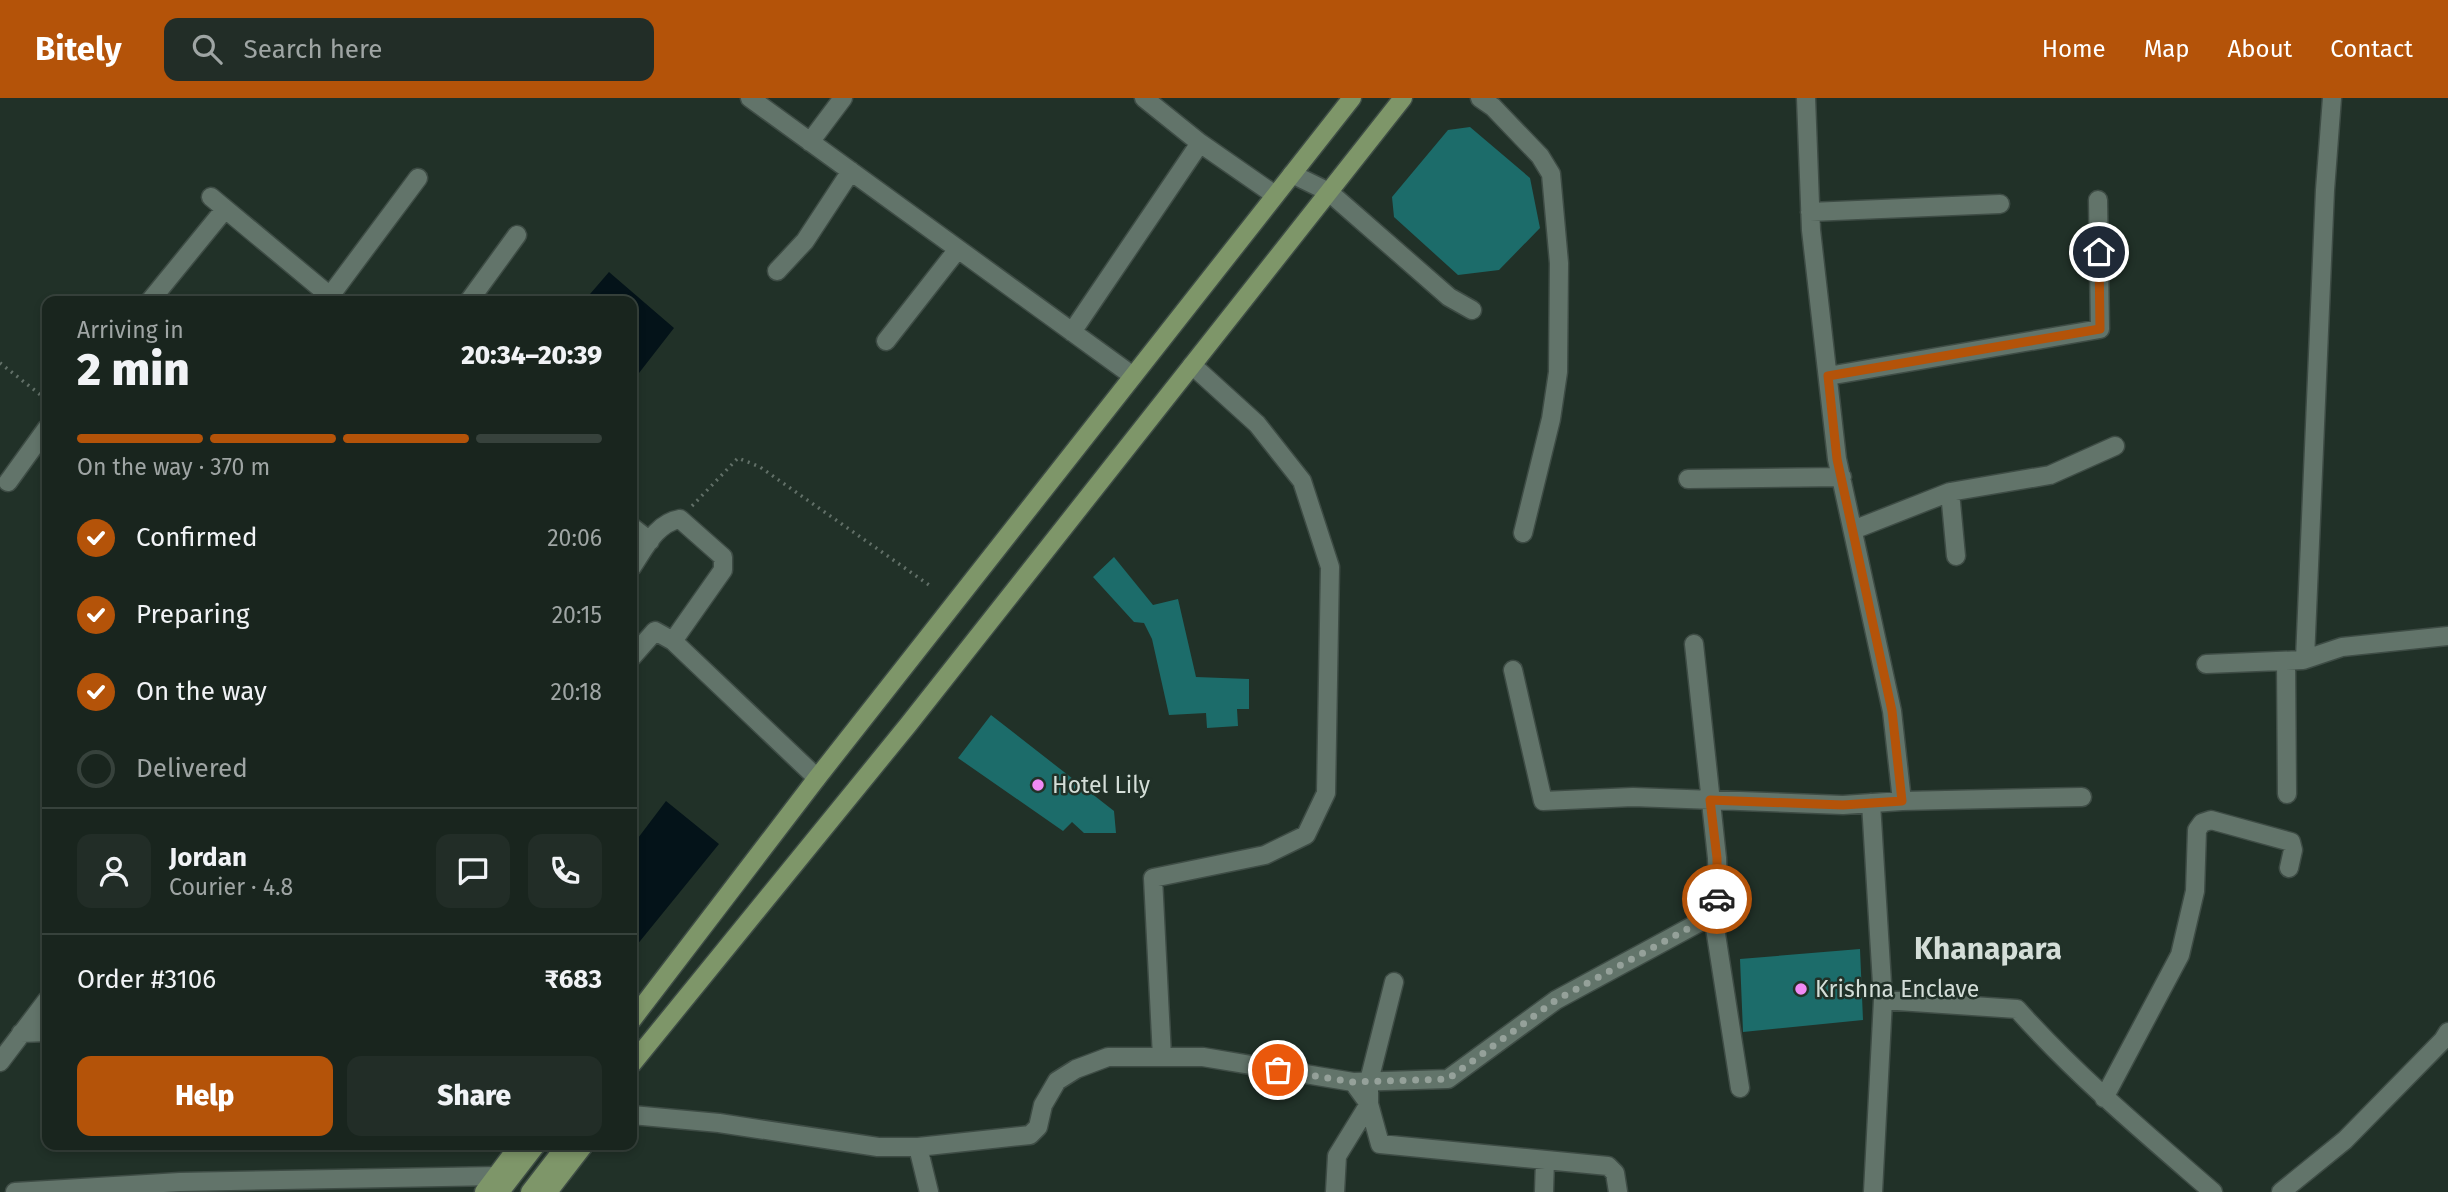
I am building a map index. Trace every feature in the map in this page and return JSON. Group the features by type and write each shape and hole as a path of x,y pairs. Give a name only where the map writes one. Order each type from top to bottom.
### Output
{"main road":[{"path":"637,1013 817,778 1352,98"},
{"path":"637,1058 908,725 1403,98"},
{"path":"530,1192 562,1150"},
{"path":"548,1192 580,1150"},
{"path":"484,1192 498,1184 523,1152"}],"street":[{"path":"750,98 1133,376"},
{"path":"810,142 843,98"},
{"path":"1144,98 1200,143 1275,195"},
{"path":"1480,98 1493,107 1530,146 1551,174 1559,263 1558,372 1551,419 1523,533"},
{"path":"1806,98 1810,212 1828,376 1842,477 1892,711 1902,801"},
{"path":"2305,659 2332,98"},
{"path":"1072,332 1200,143"},
{"path":"776,271 804,241 851,171"},
{"path":"1292,174 1329,192 1449,297 1472,310"},
{"path":"334,296 418,178"},
{"path":"1828,376 2100,329 2098,200"},
{"path":"153,296 218,203 331,296"},
{"path":"1810,212 2000,204"},
{"path":"473,296 517,234"},
{"path":"886,341 958,249"},
{"path":"1162,1057 1153,878 1265,855 1306,835 1326,793 1330,568 1326,555 1302,481 1257,424 1192,365"},
{"path":"8,482 42,435"},
{"path":"1853,530 1950,492 2050,475 2115,446"},
{"path":"1688,479 1842,477"},
{"path":"1950,492 1956,556"},
{"path":"637,560 661,526 680,519 723,556 723,570 673,640"},
{"path":"637,531 650,541"},
{"path":"637,651 655,631 673,640 817,778"},
{"path":"2206,664 2305,659 2342,647 2448,636"},
{"path":"1694,644 1717,858 1718,895 1713,915 1740,1088"},
{"path":"2286,661 2287,794"},
{"path":"1513,670 1543,801 1633,797 1843,805 2082,797"},
{"path":"1871,803 1883,1000 1873,1192"},
{"path":"2104,1098 2180,955 2195,891 2197,830 2202,823 2211,820 2291,842 2293,850 2289,868"},
{"path":"637,1115 719,1123 878,1147 918,1147 1030,1135 1038,1127 1042,1105 1057,1081 1076,1069 1108,1056 1203,1057 1361,1082 1448,1079 1556,1000 1713,915"},
{"path":"1394,982 1361,1082 1380,1144 1608,1166 1615,1173 1618,1192"},
{"path":"1883,1000 2017,1009 2058,1055 2104,1098 2213,1192"},
{"path":"0,1062 42,1006"},
{"path":"21,1033 42,1032"},
{"path":"2281,1192 2345,1140 2448,1032"},
{"path":"1335,1192 1337,1156 1369,1104"},
{"path":"918,1147 929,1192"},
{"path":"1544,1192 1545,1160"},
{"path":"15,1192 180,1182 498,1184"}],"path":[{"path":"0,363 42,396"},
{"path":"680,519 738,458 760,467 932,587"}],"shaded area":[{"path":"609,272 637,296 588,296"},
{"path":"637,296 674,328 637,376"},
{"path":"666,801 719,844 637,945 637,839"}],"building":[{"path":"1470,127 1530,178 1540,228 1499,270 1458,275 1394,217 1392,197 1448,130"},
{"path":"1114,557 1153,605 1178,599 1196,677 1249,679 1249,709 1237,709 1238,726 1207,728 1206,713 1169,715 1152,639 1144,623 1134,622 1093,577"},
{"name":"Hotel Lily","path":"991,715 1114,811 1116,833 1084,833 1072,822 1063,831 958,758"},
{"name":"Krishna Enclave","path":"1860,949 1863,1020 1743,1032 1740,959"}],"way so far":[{"path":"1278,1070 1353,1082 1448,1079 1556,1000 1713,915 1717,899"}],"place":[{"name":"Hotel Lily","path":"1038,785"},
{"name":"Krishna Enclave","path":"1801,989"}],"district":[{"name":"Khanapara","path":"1988,949"}],"route":[{"path":"1717,899 1717,858 1710,800 1843,805 1902,801 1892,711 1837,459 1828,376 2100,329 2099,252"}]}
